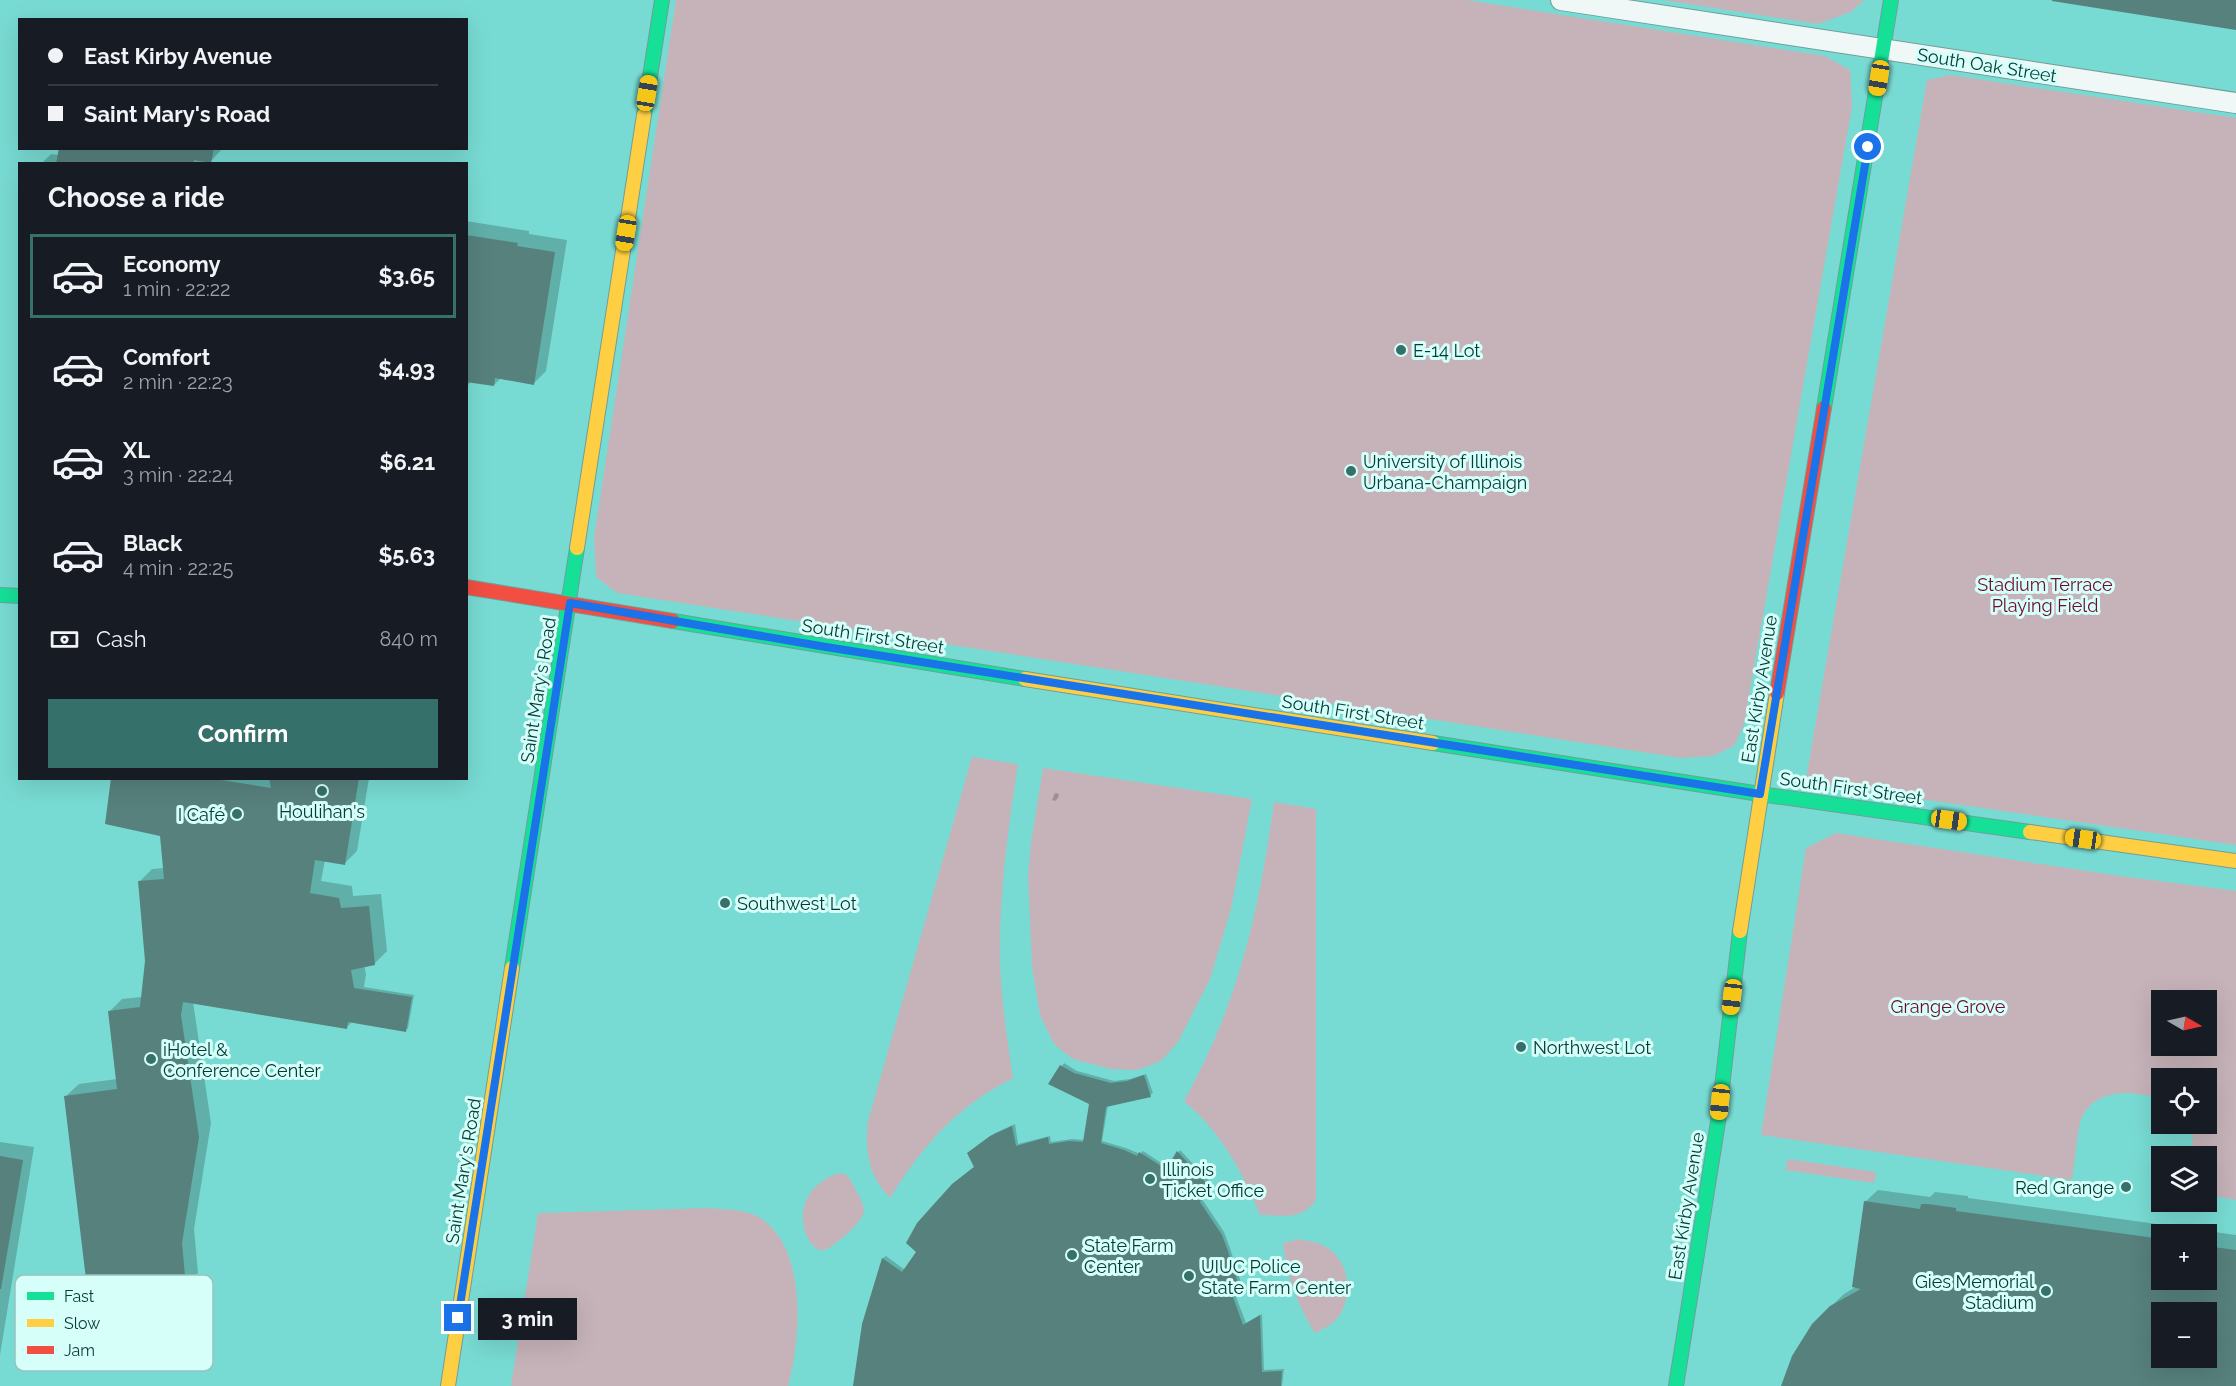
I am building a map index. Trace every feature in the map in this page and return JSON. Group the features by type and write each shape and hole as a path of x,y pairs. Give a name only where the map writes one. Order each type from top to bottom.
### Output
{"main road":[{"name":"Saint Mary's Road","path":"448,1386 662,0"},
{"name":"East Kirby Avenue","path":"1676,1386 1718,1122 1739,940 1760,794 1891,0"},
{"name":"South First Street","path":"468,587 826,647 1760,794 2236,861"},
{"path":"0,595 18,596"}],"street":[{"name":"South Oak Street","path":"1561,0 2236,103"}],"shaded area":[{"name":"University of Illinois Urbana-Champaign","path":"0,0 2236,0 2236,1386 0,1386"}],"green space":[{"path":"676,0 1467,0 1825,56 1850,70 1852,106 1744,724 1734,746 1713,756 1681,758 617,593 596,577 594,538"},
{"path":"1662,0 1864,0 1851,12 1818,24"},
{"name":"Stadium Terrace Playing Field","path":"1950,75 2236,118 2236,845 1824,785 1806,779 1927,80"},
{"path":"972,757 1018,764 1005,861 1000,935 1002,989 1013,1078 974,1102 942,1129 915,1161 890,1198 877,1181 870,1163 867,1143 868,1121"},
{"path":"1043,768 1252,799 1231,909 1210,979 1178,1042 1161,1061 1137,1070 1110,1069 1073,1059 1053,1042 1040,1015 1032,966 1028,876"},
{"path":"1274,802 1316,809 1316,1200 1310,1207 1298,1214 1284,1216 1260,1215 1246,1183 1220,1139 1184,1101 1219,1028 1244,956 1261,881"},
{"name":"Grange Grove","path":"1836,833 2120,876 2236,891 2236,1200 2217,1197 2217,1146 2192,1146 2192,1134 2217,1134 2217,1068 2151,1068 2151,1096 2114,1094 2093,1103 2085,1111 2080,1123 2072,1180 1761,1135 1806,848"},
{"path":"1788,1159 1876,1172 1874,1183 1785,1170"},
{"path":"841,1173 848,1176 864,1211 858,1222 846,1234 822,1251 812,1244 806,1234 803,1223 805,1204 809,1195 822,1181"},
{"path":"709,1208 754,1214 775,1231 786,1250 797,1296 796,1344 788,1386 511,1386 538,1213"},
{"path":"1299,1239 1319,1244 1334,1253 1340,1260 1347,1279 1346,1299 1338,1317 1315,1333 1294,1290 1287,1267 1283,1243"}],"building":[{"path":"2236,0 2236,30 2052,1"},
{"path":"59,150 214,150 211,162 194,160 194,162 56,162"},
{"path":"468,235 518,243 517,246 555,252 534,385 495,378 494,386 468,382"},
{"name":"iHotel & Conference Center","path":"111,780 221,780 271,788 269,780 359,780 345,865 315,860 310,893 339,898 341,908 369,906 375,965 351,970 354,988 412,997 406,1032 348,1022 347,1029 183,1002 181,1015 199,1137 182,1243 185,1275 85,1275 64,1096 117,1089 108,1011 140,1007 145,961 138,881 164,879 160,836 105,824"},
{"name":"State Farm Center","path":"1060,1065 1074,1073 1111,1083 1127,1081 1144,1075 1151,1097 1106,1107 1101,1143 1137,1156 1139,1152 1166,1169 1177,1151 1208,1185 1200,1202 1222,1235 1228,1251 1241,1293 1233,1297 1243,1325 1260,1315 1262,1372 1282,1371 1281,1386 853,1386 862,1324 882,1258 902,1272 916,1252 906,1243 917,1223 952,1184 974,1167 967,1153 990,1136 1012,1126 1016,1146 1048,1137 1049,1144 1069,1141 1083,1142 1089,1104 1048,1084"},
{"path":"0,1156 23,1160 1,1289 0,1289"},
{"name":"Gies Memorial Stadium","path":"1864,1201 1920,1209 1921,1204 1928,1204 1956,1208 1956,1211 2151,1238 2151,1290 2217,1290 2217,1247 2236,1250 2236,1386 1781,1386 1792,1356 1812,1324 1830,1306 1861,1289 1852,1287"}],"traffic: fast":[{"path":"644,115 662,0"},
{"path":"1824,408 1891,0"},
{"path":"512,968 577,548"},
{"path":"0,595 18,596"},
{"path":"673,621 1025,679"},
{"path":"1433,743 1760,794 2030,832"},
{"path":"1676,1386 1718,1122 1740,931"}],"traffic: slow":[{"path":"577,548 644,115"},
{"path":"1025,679 1433,743"},
{"path":"1740,931 1777,693"},
{"path":"2030,832 2236,861"},
{"path":"448,1386 512,968"}],"traffic: jam":[{"path":"1777,693 1824,408"},
{"path":"468,587 673,621"}],"place":[{"name":"E-14 Lot","path":"1401,350"},
{"name":"University of Illinois Urbana-Champaign","path":"1351,471"},
{"name":"Houlihan's","path":"322,791"},
{"name":"I Café","path":"237,814"},
{"name":"Southwest Lot","path":"725,903"},
{"name":"Northwest Lot","path":"1521,1047"},
{"name":"iHotel & Conference Center","path":"151,1059"},
{"name":"Illinois Ticket Office","path":"1150,1179"},
{"name":"Red Grange","path":"2126,1187"},
{"name":"State Farm Center","path":"1072,1255"},
{"name":"UIUC Police State Farm Center","path":"1189,1276"},
{"name":"Gies Memorial Stadium","path":"2046,1291"}],"route":[{"path":"458,1318 570,603 826,647 1760,794 1868,147"}]}
